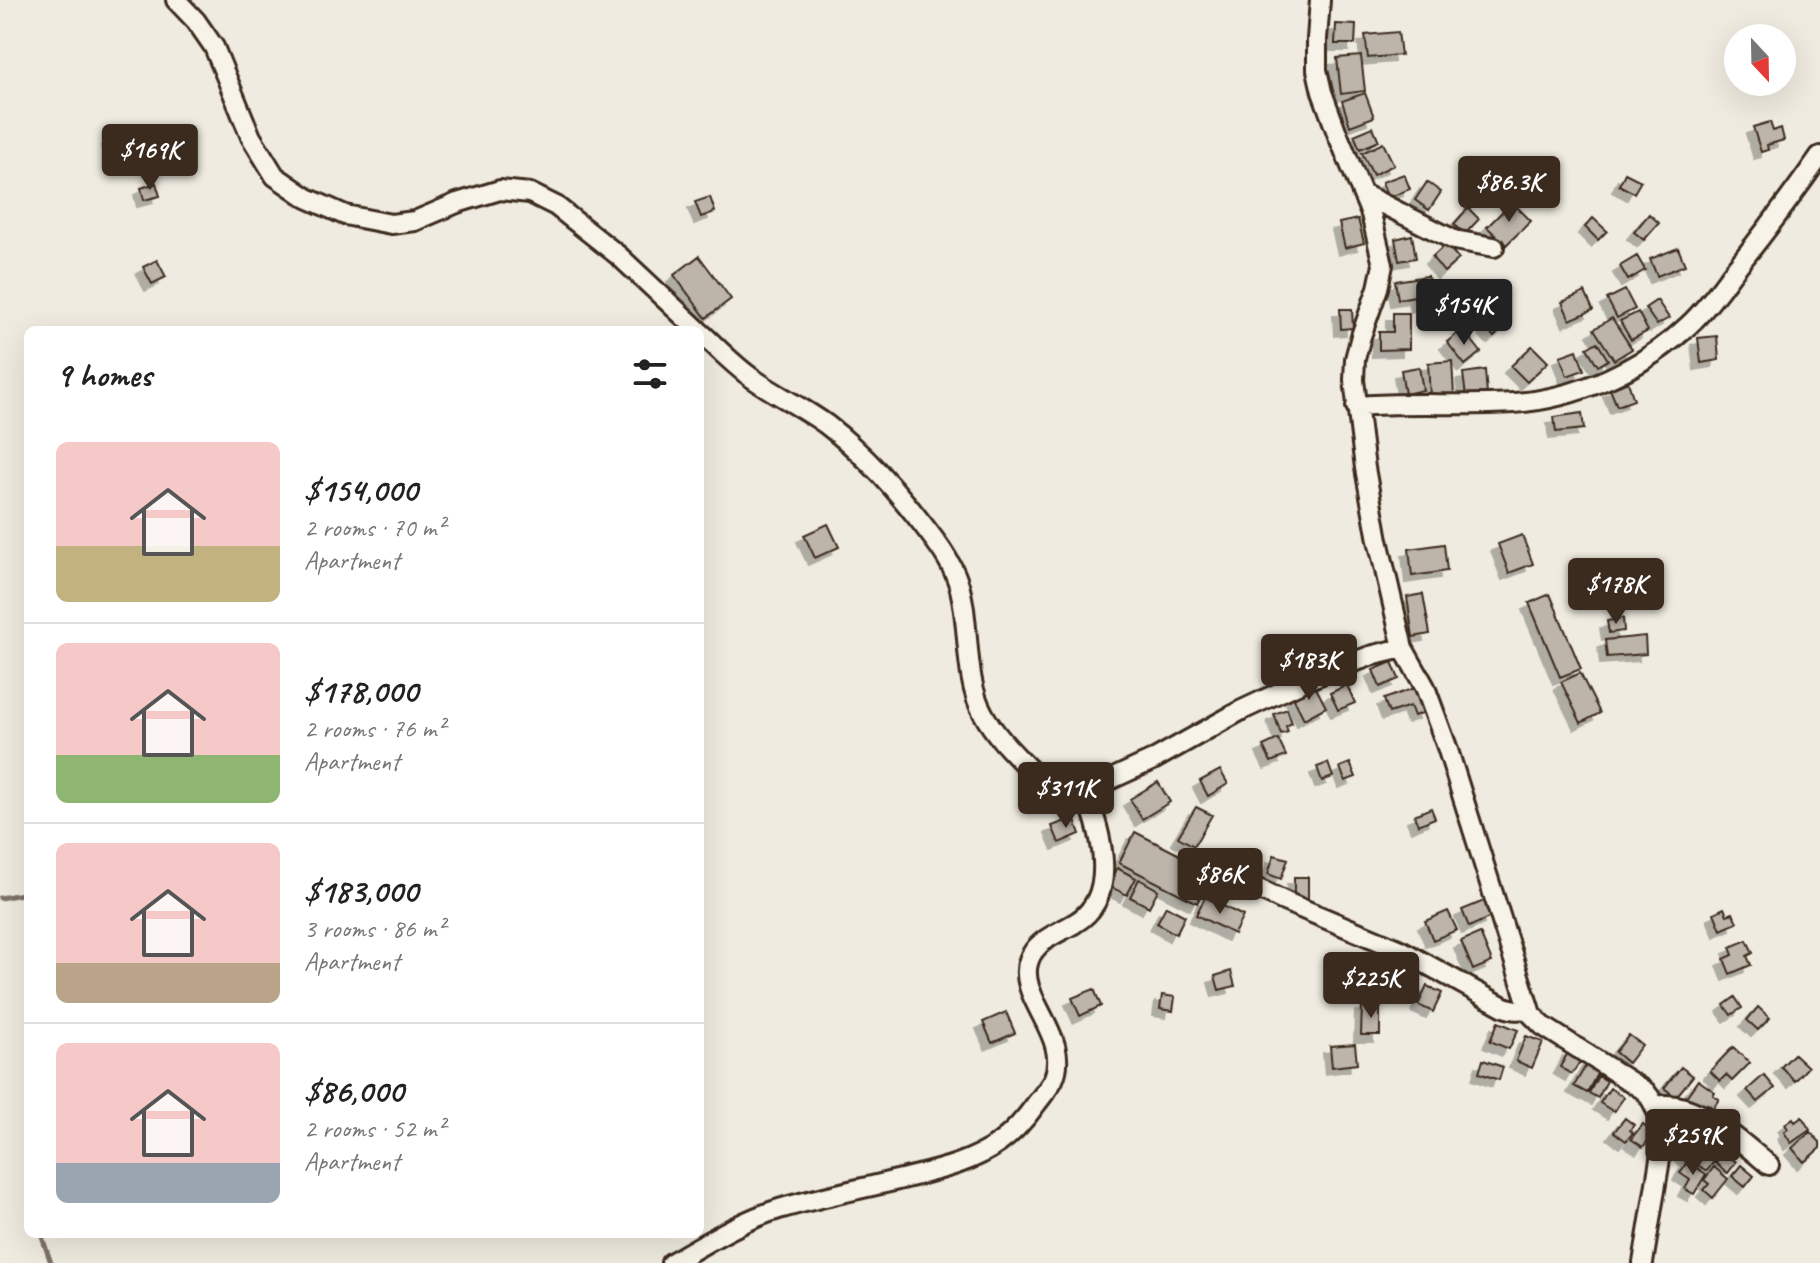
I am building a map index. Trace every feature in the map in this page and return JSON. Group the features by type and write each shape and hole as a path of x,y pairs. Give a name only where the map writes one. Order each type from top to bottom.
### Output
{"street":[{"path":"176,0 214,47 251,137 275,176 307,198 345,215 391,224 415,221 457,203 500,190 530,193 556,206 619,256 694,326"},
{"path":"1320,0 1317,70 1322,92 1363,194 1383,265 1355,359 1354,380 1365,468 1403,648 1425,687 1447,747 1528,1008 1536,1021 1645,1091 1656,1106 1662,1147 1643,1263"},
{"path":"1356,406 1516,403 1575,391 1632,366 1665,346 1691,323 1778,216 1820,156"},
{"path":"1363,194 1454,240 1494,247"},
{"path":"704,335 752,378 825,424 853,446 934,538 958,582 981,711 1008,747 1054,792 1074,795 1085,791 1153,760 1240,711 1306,680 1370,656 1403,648"},
{"path":"671,1263 735,1225 779,1209 939,1170 973,1158 999,1143 1028,1116 1053,1081 1059,1061 1055,1043 1029,982 1027,968 1030,957 1040,944 1088,915 1101,889 1102,841 1085,791"},
{"path":"1224,873 1401,950 1504,1007 1521,1011 1528,1008"},
{"path":"1656,1106 1676,1105 1712,1122 1769,1165"}],"building":[{"path":"1336,24 1356,25 1355,44 1335,44"},
{"path":"1398,32 1401,55 1368,58 1365,35"},
{"path":"1361,56 1365,91 1341,94 1337,58"},
{"path":"1365,93 1374,117 1350,126 1342,101"},
{"path":"1770,122 1773,131 1781,128 1784,140 1767,145 1768,150 1761,152 1753,127"},
{"path":"1373,127 1379,141 1360,149 1354,135"},
{"path":"131,131 135,144 112,152 108,139"},
{"path":"1383,143 1394,165 1373,175 1362,153"},
{"path":"1625,173 1641,181 1634,193 1619,185"},
{"path":"1404,174 1410,189 1388,198 1382,182"},
{"path":"1427,182 1441,192 1429,210 1415,200"},
{"path":"156,183 160,196 144,200 141,188"},
{"path":"710,197 715,212 701,217 695,202"},
{"path":"1512,202 1531,221 1506,245 1487,227"},
{"path":"1468,208 1479,219 1465,234 1454,224"},
{"path":"1649,214 1659,223 1644,240 1634,232"},
{"path":"1593,218 1607,231 1598,240 1585,227"},
{"path":"1358,219 1364,243 1345,248 1339,223"},
{"path":"1412,235 1416,258 1399,261 1395,239"},
{"path":"1446,244 1459,259 1444,272 1432,257"},
{"path":"1678,248 1685,265 1657,276 1650,259"},
{"path":"699,256 731,299 706,318 674,275"},
{"path":"1637,256 1645,270 1628,280 1620,266"},
{"path":"157,260 166,277 152,284 143,267"},
{"path":"1428,276 1432,303 1417,305 1415,296 1398,299 1395,281"},
{"path":"1625,290 1635,309 1617,318 1607,299"},
{"path":"1473,291 1481,307 1462,317 1453,301"},
{"path":"1585,292 1593,310 1570,320 1562,302"},
{"path":"1657,300 1669,318 1657,325 1645,308"},
{"path":"1490,307 1506,326 1494,337 1477,318"},
{"path":"1340,309 1352,309 1353,328 1341,329"},
{"path":"1638,312 1648,331 1631,340 1620,321"},
{"path":"1393,313 1409,313 1409,349 1379,350 1379,332 1393,332"},
{"path":"1612,318 1632,349 1614,360 1594,329"},
{"path":"1463,329 1481,352 1465,365 1447,342"},
{"path":"1717,336 1719,360 1701,363 1698,338"},
{"path":"1597,342 1608,360 1598,366 1587,348"},
{"path":"1532,346 1548,362 1527,382 1511,366"},
{"path":"1577,350 1584,370 1567,376 1560,356"},
{"path":"1452,361 1454,395 1430,396 1428,363"},
{"path":"1419,367 1423,390 1405,394 1401,370"},
{"path":"1485,370 1487,395 1466,397 1463,373"},
{"path":"1628,382 1634,400 1617,406 1610,389"},
{"path":"1582,413 1584,429 1556,432 1554,417"},
{"path":"828,524 839,547 815,558 804,535"},
{"path":"1522,535 1533,564 1509,573 1498,544"},
{"path":"1444,544 1447,571 1412,576 1409,549"},
{"path":"1638,569 1643,587 1610,596 1605,579"},
{"path":"1423,594 1430,634 1413,637 1407,597"},
{"path":"1550,594 1581,669 1560,677 1529,603"},
{"path":"1623,618 1624,631 1609,633 1607,621"},
{"path":"1645,636 1646,654 1607,657 1605,640"},
{"path":"1392,662 1399,679 1380,687 1373,670"},
{"path":"1580,673 1600,713 1581,723 1561,682"},
{"path":"1347,685 1355,703 1338,710 1330,693"},
{"path":"1315,686 1326,707 1304,719 1293,697"},
{"path":"1417,687 1425,712 1414,716 1410,706 1389,713 1384,699"},
{"path":"1287,709 1292,723 1286,726 1288,732 1281,734 1274,714"},
{"path":"1278,739 1286,756 1271,762 1263,746"},
{"path":"1328,763 1333,777 1322,781 1317,767"},
{"path":"1350,763 1356,777 1345,781 1340,767"},
{"path":"1220,770 1228,784 1208,796 1200,781"},
{"path":"1158,782 1170,802 1142,819 1130,799"},
{"path":"1196,807 1212,815 1194,846 1178,837"},
{"path":"1431,808 1435,818 1418,825 1414,815"},
{"path":"1074,818 1080,834 1059,843 1052,826"},
{"path":"1135,832 1213,872 1197,903 1119,863"},
{"path":"1274,855 1288,859 1281,879 1268,874"},
{"path":"1117,868 1136,878 1127,895 1107,885"},
{"path":"1294,877 1308,877 1308,898 1294,898"},
{"path":"1139,879 1158,890 1149,907 1130,897"},
{"path":"1205,897 1243,916 1234,934 1196,915"},
{"path":"1484,901 1491,917 1469,927 1462,910"},
{"path":"1166,906 1185,916 1176,934 1157,923"},
{"path":"1724,908 1727,915 1733,913 1737,923 1721,930 1714,913"},
{"path":"1448,911 1457,930 1433,940 1425,921"},
{"path":"1480,933 1492,962 1473,970 1461,941"},
{"path":"1747,940 1753,953 1747,956 1751,965 1730,974 1724,959 1733,955 1730,947"},
{"path":"1374,957 1392,963 1383,988 1365,981"},
{"path":"1231,971 1235,986 1219,990 1215,976"},
{"path":"1427,986 1442,993 1433,1012 1418,1005"},
{"path":"1094,989 1101,1006 1080,1016 1072,998"},
{"path":"1162,995 1175,997 1173,1011 1160,1009"},
{"path":"1735,997 1742,1008 1731,1015 1724,1005"},
{"path":"1362,1004 1380,1005 1380,1035 1361,1035"},
{"path":"1758,1007 1770,1018 1758,1030 1747,1020"},
{"path":"1006,1012 1015,1033 992,1043 983,1022"},
{"path":"1498,1022 1518,1030 1509,1049 1490,1041"},
{"path":"1629,1035 1642,1045 1628,1063 1615,1052"},
{"path":"1526,1036 1543,1042 1532,1068 1516,1061"},
{"path":"1355,1044 1357,1064 1332,1067 1330,1046"},
{"path":"1733,1047 1750,1063 1732,1081 1726,1075 1720,1081 1710,1071"},
{"path":"1570,1049 1583,1057 1572,1074 1560,1067"},
{"path":"1794,1054 1808,1067 1795,1081 1781,1067"},
{"path":"1483,1060 1503,1067 1499,1080 1479,1073"},
{"path":"1589,1060 1601,1066 1587,1093 1574,1086"},
{"path":"1681,1067 1693,1076 1676,1097 1664,1088"},
{"path":"1764,1075 1775,1088 1758,1102 1747,1090"},
{"path":"1598,1076 1607,1081 1598,1098 1589,1093"},
{"path":"1698,1080 1715,1092 1713,1095 1719,1099 1713,1108 1707,1104 1701,1113 1687,1103 1689,1100 1686,1097"},
{"path":"1610,1088 1624,1097 1614,1112 1600,1103"},
{"path":"1802,1117 1810,1130 1791,1143 1784,1132 1788,1129 1785,1124 1793,1118 1795,1122"},
{"path":"1625,1118 1634,1125 1630,1130 1633,1133 1626,1141 1614,1132"},
{"path":"1643,1124 1652,1131 1643,1147 1631,1139"},
{"path":"1693,1125 1707,1135 1689,1160 1675,1150"},
{"path":"1810,1132 1820,1142 1820,1148 1804,1162 1792,1148"},
{"path":"1711,1136 1725,1146 1707,1171 1693,1162"},
{"path":"1724,1152 1736,1162 1728,1173 1715,1163"},
{"path":"1687,1162 1706,1174 1694,1194 1685,1189 1690,1180 1680,1173"},
{"path":"1741,1165 1754,1176 1745,1187 1732,1176"},
{"path":"1714,1167 1728,1179 1713,1198 1704,1190 1709,1184 1704,1180"}],"waterway":[{"path":"0,898 24,894"},
{"path":"42,1238 51,1263"}]}
